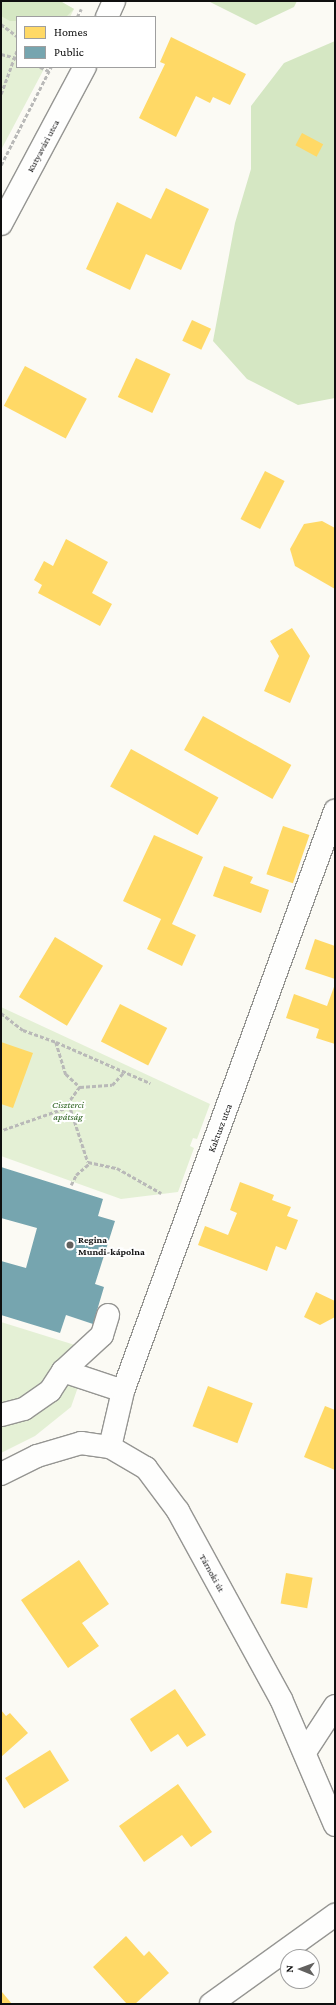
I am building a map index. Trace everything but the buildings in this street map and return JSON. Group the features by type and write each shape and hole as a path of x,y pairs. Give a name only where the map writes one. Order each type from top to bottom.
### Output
{"street":[{"path":"107,16 114,1"},
{"name":"Kutyavári utca","path":"1,224 84,68"},
{"name":"Kaktusz utca","path":"110,1447 123,1391 335,811"},
{"path":"1,1415 24,1408 50,1391 62,1371 102,1335 108,1315"},
{"path":"62,1371 123,1391"},
{"name":"Tárnoki út","path":"1,1474 59,1448 82,1443 110,1447 146,1468 178,1511 281,1699 335,1825"},
{"path":"305,1752 335,1706"},
{"path":"211,2004 335,1914"}],"path":[{"path":"1,24 16,35"},
{"path":"1,54 16,58 1,94"},
{"path":"42,68 50,71"},
{"path":"1,165 52,68"},
{"path":"1,1013 23,1030 56,1042 150,1083"},
{"path":"56,1042 66,1074 80,1087 112,1085 124,1072"},
{"path":"1,1131 64,1109 80,1087"},
{"path":"69,1103 91,1163"},
{"path":"71,1185 76,1175 91,1163 117,1168 161,1193"}],"green space":[{"path":"1,1 60,1 74,9 70,16 16,16 16,68 44,68 1,150"},
{"path":"1,1 60,1 74,9 67,16 16,16 16,21 10,21 1,16"},
{"path":"208,1 297,1 294,7 256,25"},
{"path":"335,41 335,398 298,405 247,379 213,341 235,223 251,169 251,106 284,63"},
{"name":"Ciszterci apátság","path":"1,1007 210,1104 197,1139 193,1138 190,1146 194,1148 178,1192 121,1199 1,1156"},
{"path":"1,1322 91,1350 71,1407 35,1436 1,1453"}],"place":[{"name":"Regina Mundi-kápolna","path":"70,1245"}]}
